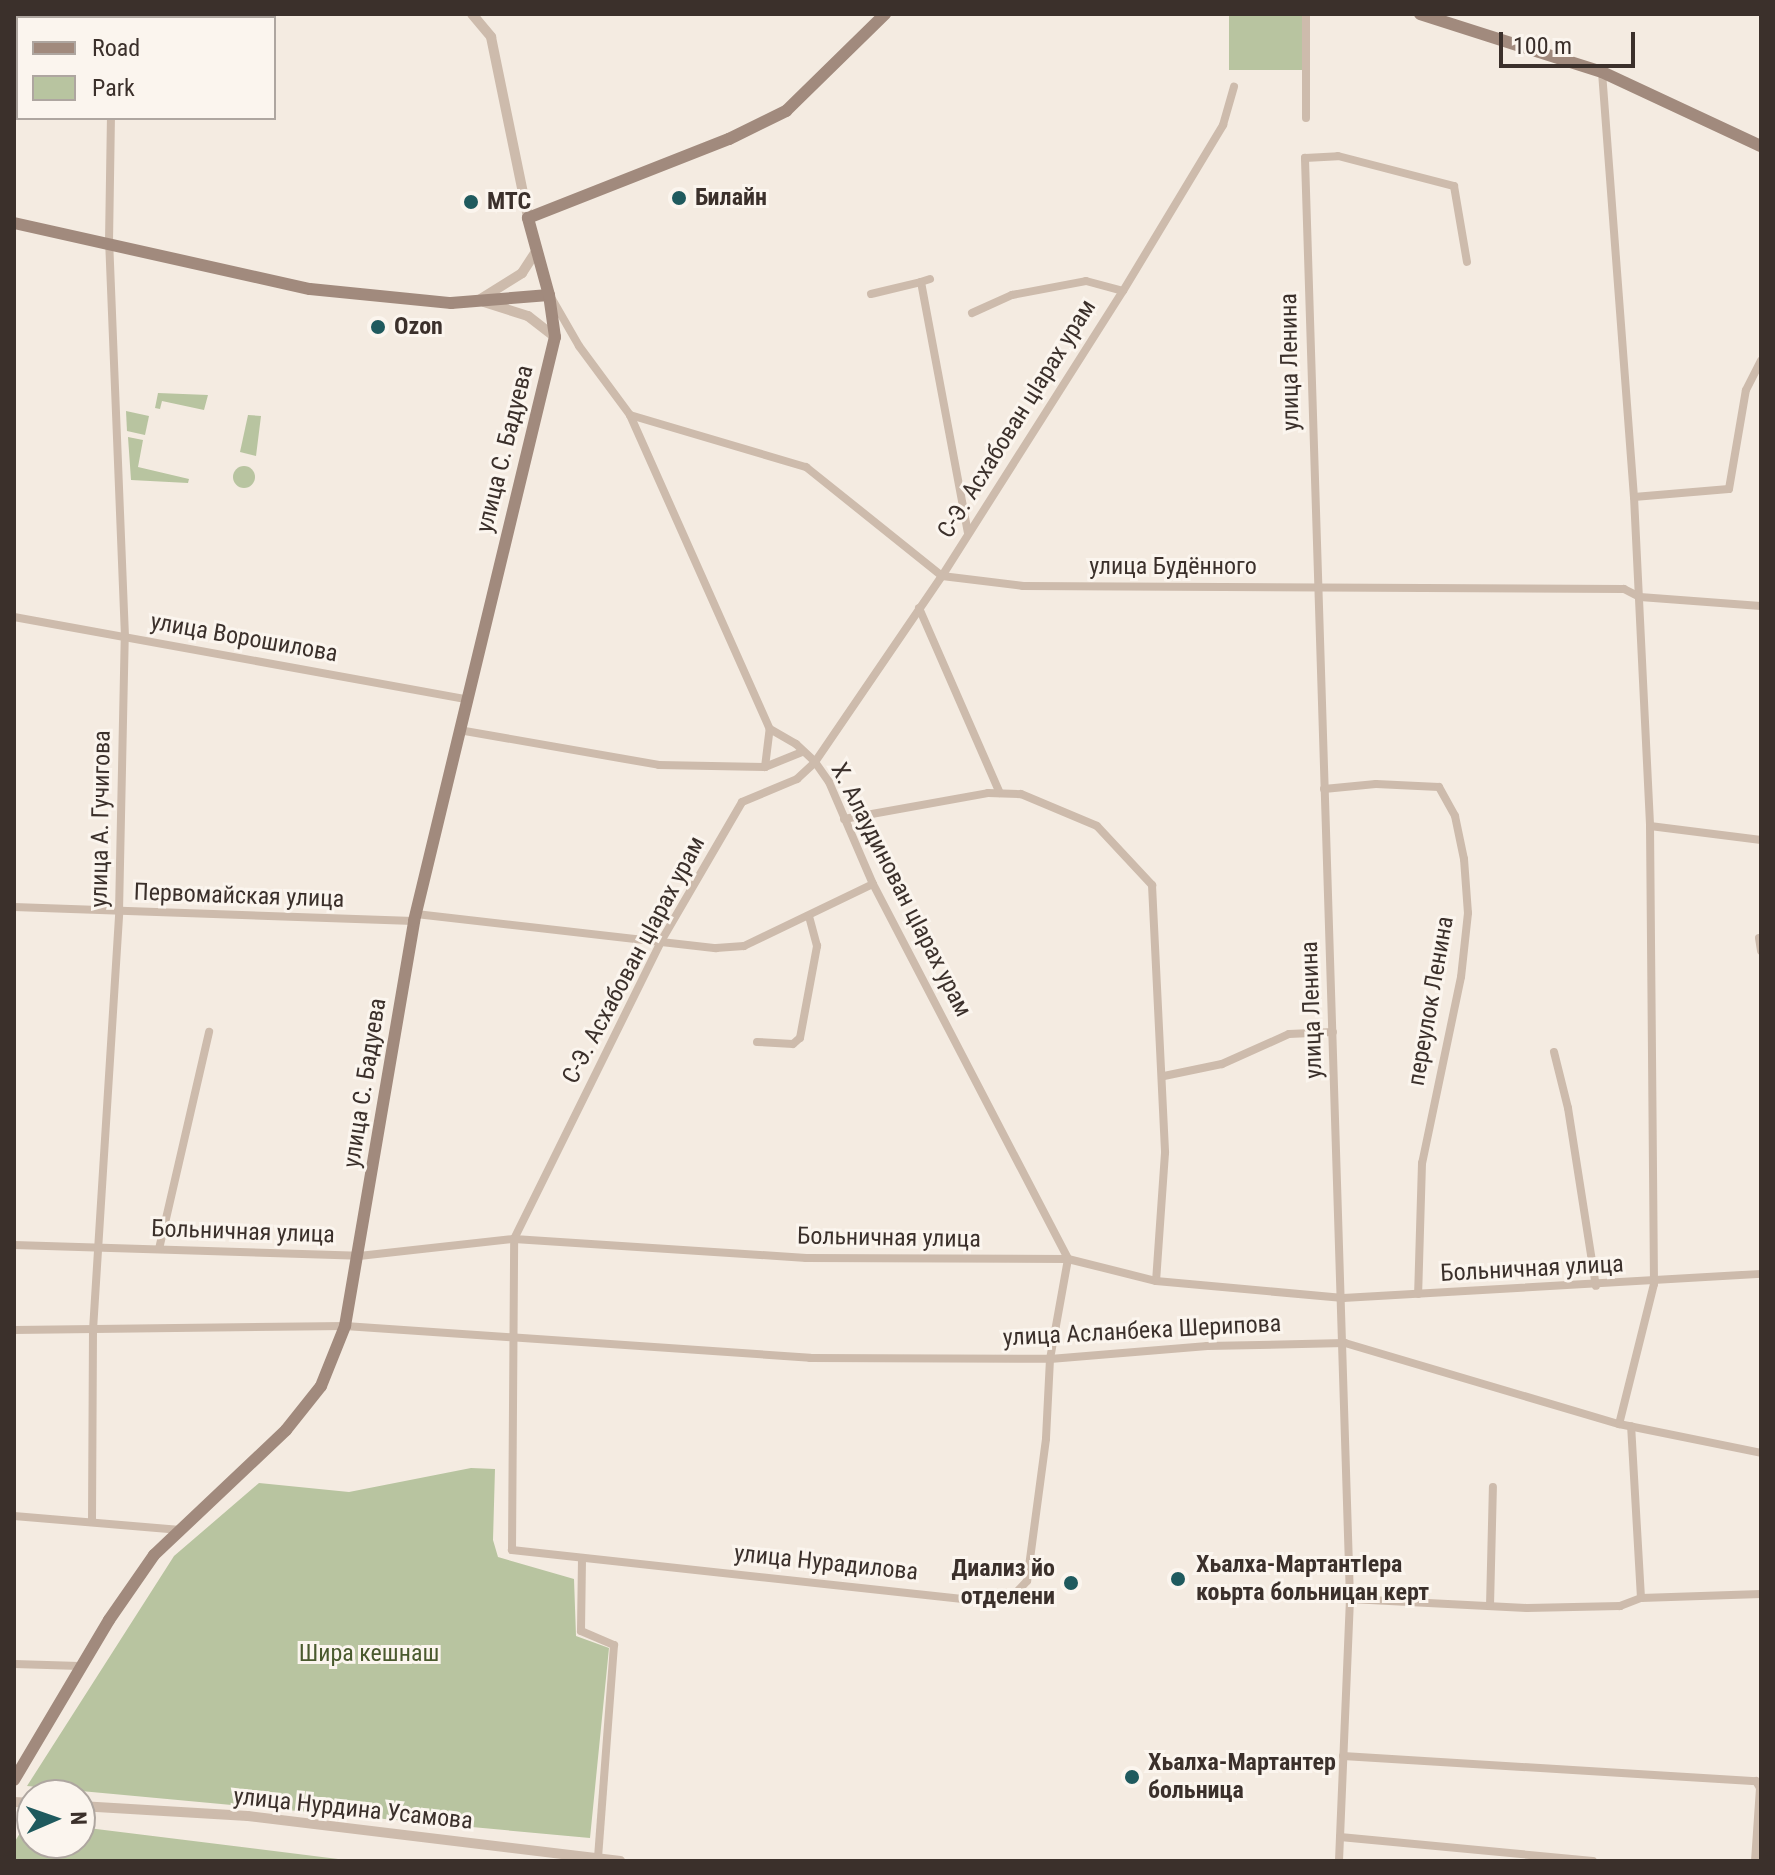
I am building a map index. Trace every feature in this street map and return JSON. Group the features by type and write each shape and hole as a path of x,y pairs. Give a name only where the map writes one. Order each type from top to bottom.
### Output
{"main road":[{"path":"528,218 729,139 786,111 885,14"},
{"path":"1420,14 1602,72 1761,146"},
{"name":"улица С. Бадуева","path":"14,1780 80,1666 154,1555 304,1408 321,1386 345,1326 415,918 555,337 549,295 528,218"},
{"path":"14,223 310,289 451,303 549,295"}],"street":[{"path":"472,14 491,37 528,218"},
{"path":"1306,14 1306,118"},
{"path":"1602,72 1634,497 1650,826 1654,1284 1619,1424"},
{"name":"С-Э. Асхабован цIарах урам","path":"582,1559 529,1554 508,1544 514,1239 660,943 742,802 797,779 815,762 942,576 1123,291 1223,125 1234,87"},
{"name":"улица А. Гучигова","path":"92,1521 93,1330 119,912 125,637 109,242 111,120"},
{"name":"улица Ленина","path":"1339,1861 1350,1599 1345,1343 1315,587 1305,158 1338,156 1454,186 1467,262"},
{"path":"479,300 522,273 537,250"},
{"path":"871,294 926,281 968,533"},
{"path":"972,313 1012,295 1086,281 1123,291"},
{"path":"549,295 579,346 630,415 770,729 765,767"},
{"path":"479,300 528,316 555,337"},
{"path":"1634,497 1729,489 1746,390 1761,361"},
{"path":"630,415 806,467 942,576"},
{"name":"улица Будённого","path":"942,576 1023,586 1624,589 1640,597 1761,606"},
{"path":"919,608 1000,793"},
{"name":"улица Ворошилова","path":"14,617 466,699"},
{"name":"Х. Алаудинован цIарах урам","path":"770,729 815,762 873,884 1068,1259"},
{"path":"459,730 659,765 765,767 802,752"},
{"name":"переулок Ленина","path":"1324,789 1376,784 1439,787 1455,816 1464,859 1468,913 1461,977 1422,1163 1418,1294"},
{"path":"844,819 1000,793 1021,794 1097,826 1152,885 1164,1076 1165,1153 1156,1281"},
{"path":"1650,826 1761,840"},
{"name":"Первомайская улица","path":"14,907 415,918 660,943 744,946 810,919 873,884"},
{"path":"757,1042 793,1044 800,1038 817,946 810,919"},
{"path":"1759,938 1761,951"},
{"path":"159,1249 209,1032"},
{"path":"1164,1076 1222,1064 1289,1034 1333,1032"},
{"path":"1554,1052 1568,1108 1596,1286"},
{"name":"Больничная улица","path":"14,1245 359,1256 514,1239 806,1258 1068,1259 1156,1281 1343,1298 1654,1284 1761,1274"},
{"path":"1050,1359 1068,1259"},
{"name":"улица Асланбека Шерипова","path":"14,1330 345,1326 810,1358 1050,1359 1207,1346 1345,1343 1619,1424 1761,1453"},
{"name":"улица Нурадилова","path":"582,1559 981,1601 1010,1599 1027,1581 1046,1439 1050,1359"},
{"path":"1631,1426 1641,1598"},
{"path":"1490,1606 1493,1487"},
{"path":"14,1516 180,1530"},
{"path":"582,1559 581,1631 614,1645 598,1858"},
{"path":"1350,1599 1490,1606 1620,1606 1641,1598 1761,1594"},
{"path":"14,1664 80,1666"},
{"path":"1343,1756 1756,1781 1760,1788 1755,1861"},
{"name":"улица Нурдина Усамова","path":"96,1807 248,1816 620,1861"},
{"path":"1340,1837 1593,1861"}],"green space":[{"path":"1229,14 1304,14 1304,70 1229,70"},
{"path":"158,393 208,395 204,410 162,401 160,409 155,408"},
{"path":"126,411 149,416 145,435 127,431"},
{"path":"248,415 261,416 256,456 240,452"},
{"path":"128,437 143,440 138,467 189,479 188,483 131,480"},
{"path":"244,466 252,469 255,477 252,485 244,488 236,485 233,477 236,469"},
{"name":"Шира кешнаш","path":"471,1468 495,1469 493,1540 498,1557 574,1579 576,1636 609,1648 590,1838 96,1792 96,1779 31,1779 174,1556 259,1483 349,1492"},
{"path":"96,1829 354,1861 14,1861 16,1840 16,1859 96,1859"}],"place":[{"name":"Билайн","path":"679,198"},
{"name":"МТС","path":"471,202"},
{"name":"Ozon","path":"378,327"},
{"name":"Хьалха-МартантIера коьрта больницан керт","path":"1178,1579"},
{"name":"Диализ йо отделени","path":"1071,1583"},
{"name":"Хьалха-Мартантер больница","path":"1132,1777"}]}
